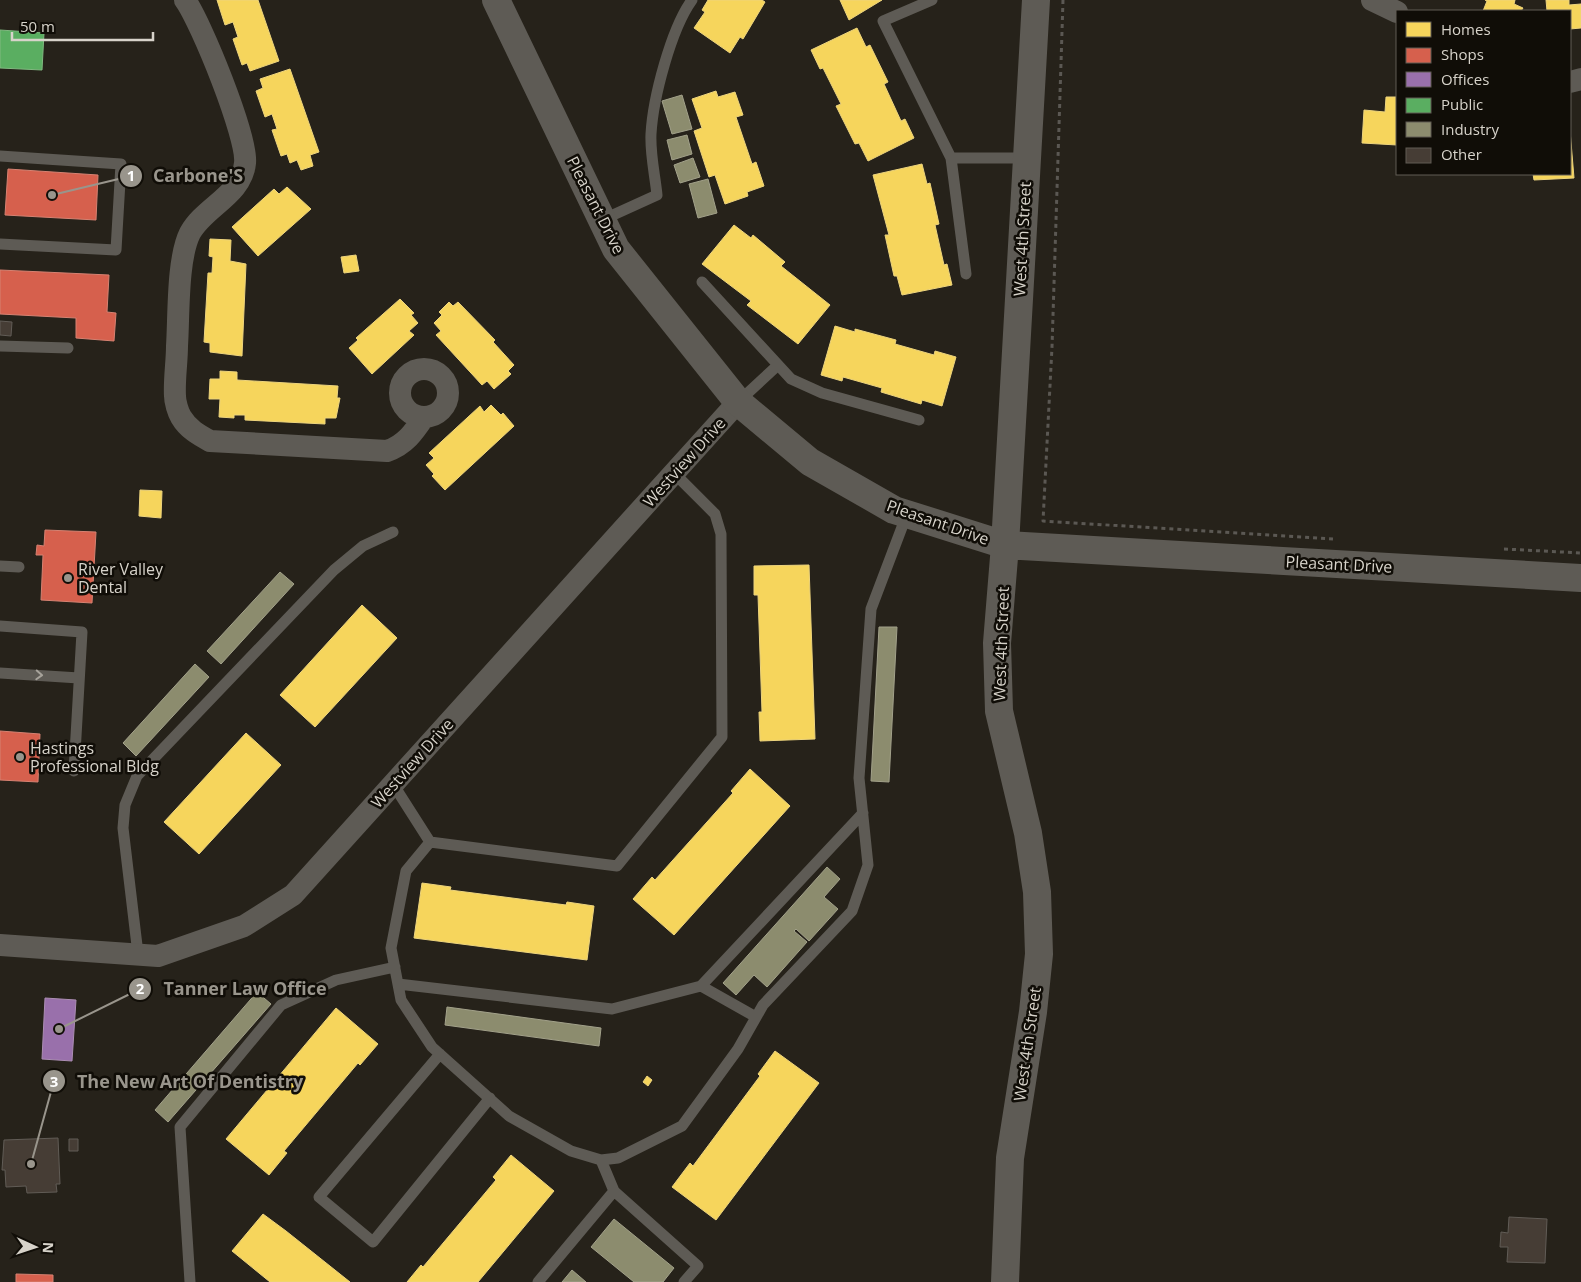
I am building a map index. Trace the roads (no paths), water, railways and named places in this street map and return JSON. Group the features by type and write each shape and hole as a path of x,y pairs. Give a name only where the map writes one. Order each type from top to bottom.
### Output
{"street":[{"path":"185,0 201,26 241,137 246,161 244,171 237,184 197,224 187,240 181,277 175,397 181,416 188,427 210,441 387,451 394,449 412,435 424,417"},
{"name":"Pleasant Drive","path":"496,0 616,249 738,402 810,462 894,510 1005,545 1581,578"},
{"path":"1372,0 1398,8"},
{"name":"West 4th Street","path":"1005,1282 1010,1158 1030,1030 1039,954 1037,892 1030,843 999,711 997,643 1005,545 1026,158 1031,1"},
{"name":"Westview Drive","path":"0,945 158,956 244,926 293,895 738,402"}],"lane":[{"path":"602,220 657,195 651,136 656,91 683,12 692,0"},
{"path":"932,0 883,21 951,158 966,274"},
{"path":"0,156 121,164 116,250 0,244"},
{"path":"951,158 1026,158"},
{"path":"702,282 791,379 822,393 919,420"},
{"path":"0,346 68,348"},
{"path":"738,402 778,365"},
{"path":"430,842 617,866 722,737 721,534 715,514 674,474"},
{"path":"430,842 406,871 391,948 400,1000 432,1047 510,1116 571,1151 602,1160 618,1158 682,1126 738,1049 763,1005 852,911 868,865 859,778 871,609 907,514"},
{"path":"138,954 123,828 125,805 137,776 334,570 363,546 393,532"},
{"path":"0,566 19,567"},
{"path":"0,626 82,632 74,771"},
{"path":"0,673 79,678"},
{"path":"393,784 430,842"},
{"path":"398,984 612,1009 701,986 863,813"},
{"path":"190,1282 180,1127 281,1005 336,980 395,967"},
{"path":"701,986 756,1017"},
{"path":"440,1054 319,1197 373,1242 490,1098"},
{"path":"602,1160 614,1191 698,1266 684,1282"},
{"path":"538,1282 614,1191"}],"place":[{"name":"Carbone'S","path":"52,195"},
{"name":"River Valley Dental","path":"68,578"},
{"name":"Hastings Professional Bldg","path":"20,757"},
{"name":"Tanner Law Office","path":"59,1029"},
{"name":"The New Art Of Dentistry","path":"31,1164"}]}
